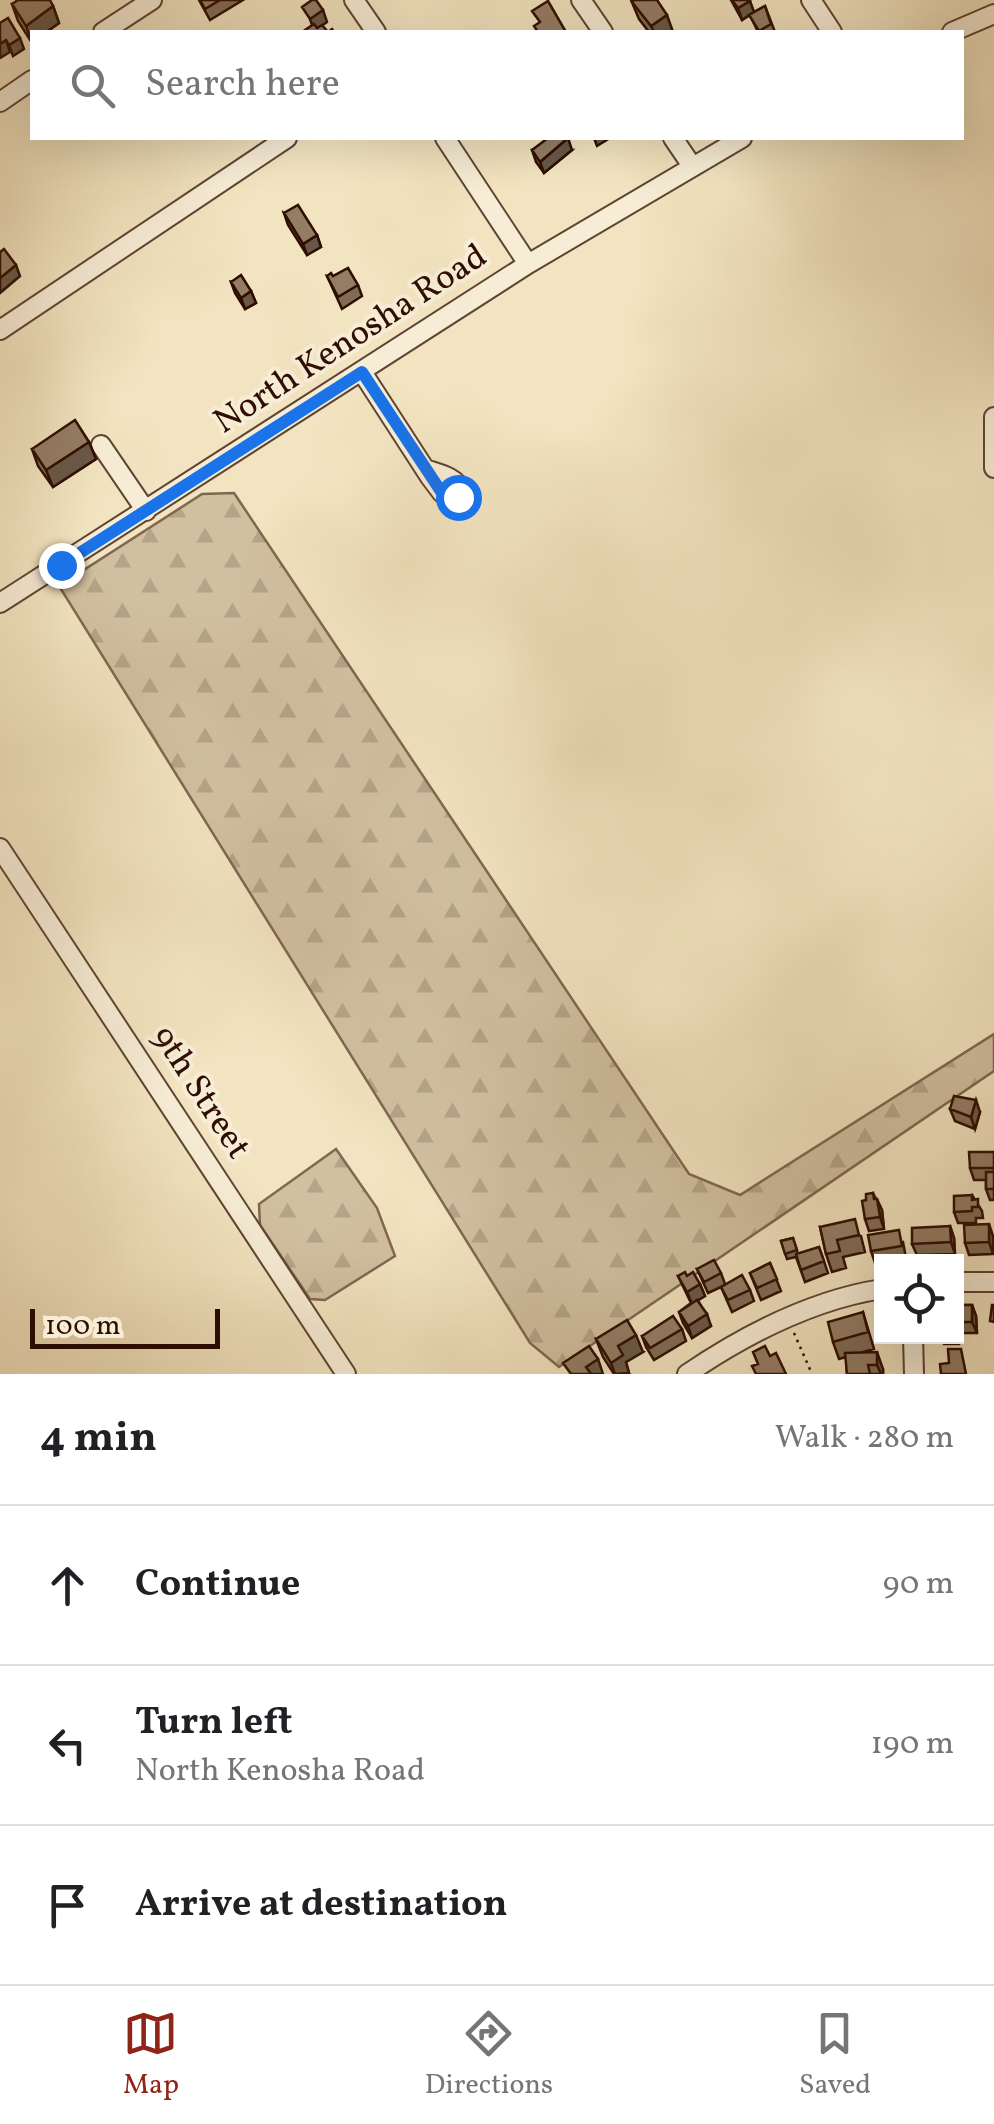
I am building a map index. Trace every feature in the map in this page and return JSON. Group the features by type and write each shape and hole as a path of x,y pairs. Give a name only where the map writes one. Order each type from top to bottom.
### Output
{"street":[{"path":"106,30 152,0"},
{"path":"354,0 375,30"},
{"path":"582,0 602,30"},
{"path":"810,0 831,30"},
{"path":"957,30 994,14"},
{"path":"0,102 30,81"},
{"path":"0,330 284,140"},
{"path":"446,140 528,264"},
{"path":"674,140 692,166"},
{"name":"North Kenosha Road","path":"0,603 528,264 738,140"},
{"path":"362,372 425,469"},
{"path":"994,417 994,468"},
{"path":"101,446 146,511"},
{"name":"9th Street","path":"0,848 346,1374"},
{"path":"964,1282 994,1282"},
{"path":"687,1374 742,1339 788,1318 874,1291"},
{"path":"912,1344 914,1374"}],"path":[{"path":"788,1318 812,1374"}],"green space":[{"path":"234,493 689,1174 740,1195 994,1034 994,1071 559,1367 530,1343 59,586 202,494"},
{"path":"336,1149 377,1208 395,1256 325,1300 310,1299 260,1225 259,1204"}],"building":[{"path":"18,0 50,0 53,6 26,26 12,4"},
{"path":"200,0 220,0 205,9"},
{"path":"312,0 323,10 310,19 302,7"},
{"path":"634,0 657,0 667,15 651,26"},
{"path":"732,0 749,0 750,1 738,8"},
{"path":"548,1 565,30 537,30 534,26 540,22 532,11"},
{"path":"765,6 771,24 758,30 749,15"},
{"path":"8,18 20,38 9,45 6,40 0,44 0,23"},
{"path":"314,24 326,30 305,30"},
{"path":"545,140 566,140 540,162 532,150"},
{"path":"298,205 317,235 303,244 284,213"},
{"path":"4,249 16,265 0,278 0,252"},
{"path":"348,268 358,285 338,297 327,276"},
{"path":"241,275 251,291 241,298 231,282"},
{"path":"75,420 89,442 46,470 32,449"},
{"path":"954,1096 976,1100 971,1117 950,1109"},
{"path":"969,1152 994,1152 994,1168 970,1168"},
{"path":"986,1172 994,1172 994,1189 986,1189"},
{"path":"873,1193 880,1217 865,1219 862,1201 866,1194"},
{"path":"972,1195 972,1200 978,1199 978,1207 954,1212 954,1196"},
{"path":"855,1219 859,1235 837,1240 840,1251 826,1254 820,1227"},
{"path":"989,1224 989,1242 965,1243 964,1225"},
{"path":"950,1226 951,1242 912,1244 912,1228"},
{"path":"899,1230 902,1246 871,1251 868,1235"},
{"path":"793,1238 797,1250 785,1254 781,1241"},
{"path":"819,1247 824,1261 801,1270 796,1254"},
{"path":"714,1260 721,1273 704,1282 697,1269"},
{"path":"770,1263 777,1279 757,1288 750,1273"},
{"path":"685,1272 687,1276 693,1272 700,1284 687,1292 678,1276"},
{"path":"742,1275 750,1290 728,1300 721,1287"},
{"path":"697,1300 707,1314 688,1326 679,1312"},
{"path":"964,1305 972,1305 972,1322 964,1322"},
{"path":"863,1312 868,1332 833,1342 828,1322"},
{"path":"673,1316 682,1329 650,1348 642,1336"},
{"path":"627,1320 636,1335 618,1346 623,1355 611,1363 596,1339"},
{"path":"589,1346 598,1359 586,1367 591,1374 571,1374 563,1363"},
{"path":"765,1346 770,1356 776,1353 786,1374 756,1374 752,1366 758,1364 753,1352"},
{"path":"948,1349 961,1349 966,1374 941,1374 940,1364 949,1363"},
{"path":"877,1352 877,1365 868,1365 870,1374 847,1374 845,1353"}],"route":[{"path":"61,565 362,372 442,493 458,497"}]}
